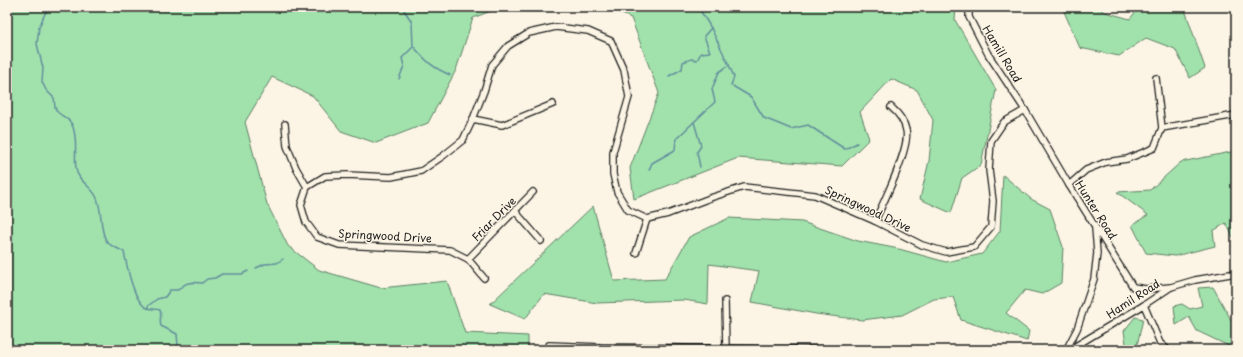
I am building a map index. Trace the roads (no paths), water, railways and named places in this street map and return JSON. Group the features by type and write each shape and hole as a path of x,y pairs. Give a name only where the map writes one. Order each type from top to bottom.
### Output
{"street":[{"name":"Hamill Road","path":"969,7 969,17 988,54 1025,110"},
{"path":"1235,7 1236,11"},
{"path":"285,124 287,146 296,168 308,187 325,176 347,175 392,177 420,171 443,156 463,140 484,91 492,65 508,46 529,33 556,27 588,31 611,41 624,70 629,97 614,152 613,174 617,192 628,210 647,219 636,253"},
{"path":"1069,186 1086,170 1106,162 1127,159 1154,148 1162,128 1156,78"},
{"path":"473,119 502,125 554,104"},
{"path":"875,220 896,174 904,150 907,131 899,115 891,107"},
{"name":"Hunter Road","path":"1025,110 1069,186 1133,287 1146,289 1171,286"},
{"name":"Springwood Drive","path":"647,219 668,214 744,187 815,196 875,220 922,245 946,252 974,247 991,227 993,201 989,170 991,141 1004,122 1025,110"},
{"path":"1162,128 1236,116"},
{"name":"Springwood Drive","path":"308,187 301,205 306,222 317,237 339,245 450,250 468,259 484,278"},
{"name":"Friar Drive","path":"468,259 534,192"},
{"path":"516,211 541,241"},
{"name":"Hamil Road","path":"1068,350 1077,329 1094,279 1096,253 1095,226"},
{"name":"Hamil Road","path":"1068,350 1144,305 1171,286 1236,273"},
{"path":"725,301 726,348"},
{"path":"1144,305 1160,343 1168,350"},
{"path":"549,346 867,350"}],"waterway":[{"path":"48,7 39,27 37,44 43,68 42,82 46,90 54,98 56,110 72,124 75,138 77,173 96,196 100,207 105,239 110,245 124,252 131,282 137,297 145,307 160,310 161,326 177,334 178,346 184,350"},
{"path":"399,79 404,66 402,58 413,47 412,22 402,7"},
{"path":"649,170 652,163 675,150 676,139 715,102 712,89 719,72 729,65 711,28 700,10 701,7"},
{"path":"669,76 682,69 683,62 692,59 697,60 701,53 710,52 704,36 711,28"},
{"path":"414,47 430,64 450,75"},
{"path":"729,65 734,77 731,85 751,97 764,118 791,129 808,125 845,149 857,143"},
{"path":"694,122 701,146 697,152 700,167"},
{"path":"256,268 265,264 277,263 283,259"},
{"path":"148,308 148,306 157,299 165,297 170,290 178,290 186,284 192,282 202,283 207,279 215,278 222,274 242,274 248,271"}]}
